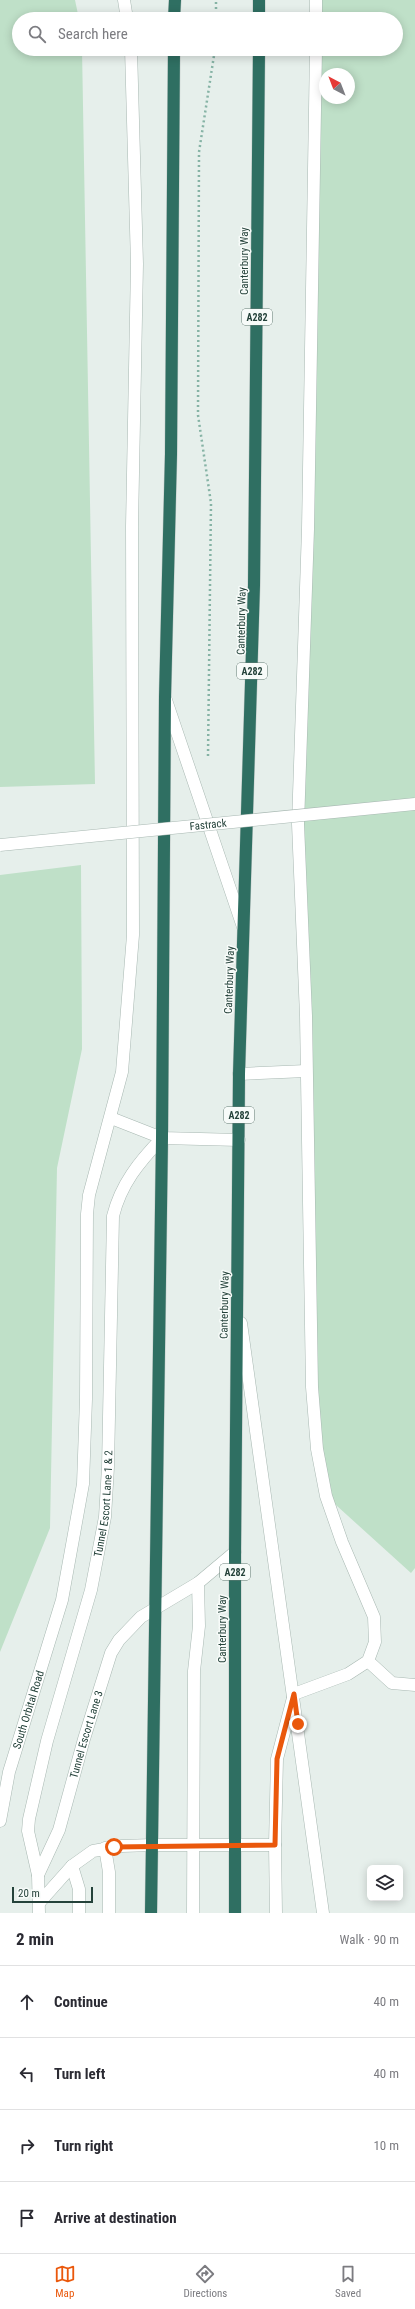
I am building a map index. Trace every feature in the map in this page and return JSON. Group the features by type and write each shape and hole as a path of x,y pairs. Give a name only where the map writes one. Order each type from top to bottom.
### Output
{"highway":[{"path":"174,0 174,12"},
{"path":"259,0 259,12"},
{"path":"151,1913 162,1138 165,697 171,454 174,56"},
{"name":"Canterbury Way","path":"235,1913 235,1552 239,1074 254,585 259,56"}],"lane":[{"path":"124,0 126,12"},
{"path":"316,0 316,12"},
{"name":"South Orbital Road","path":"0,1821 9,1772 62,1600 83,1484 89,1195 111,1118 122,1072 134,935 132,526 137,264 131,56"},
{"path":"294,1694 348,1674 368,1661 375,1642 374,1617 342,1542 331,1509 317,1449 312,1387 306,1016 298,824 308,529 316,56"},
{"path":"165,697 244,931"},
{"name":"Fastrack","path":"0,845 415,804"},
{"path":"239,1074 306,1072"},
{"path":"111,1118 162,1138 239,1140"},
{"name":"Tunnel Escort Lane 1 & 2","path":"39,1908 38,1875 28,1831 36,1785 91,1590 106,1517 113,1216 117,1201 130,1174 162,1138"},
{"path":"237,1298 294,1694 323,1913"},
{"name":"Tunnel Escort Lane 3","path":"38,1875 59,1830 84,1739 112,1653 130,1627 155,1608 198,1583 235,1552"},
{"path":"193,1913 194,1671 199,1626 198,1583"},
{"path":"368,1661 392,1683 415,1685"},
{"path":"276,1913 275,1845 277,1759 294,1694"},
{"path":"39,1908 72,1866 93,1850 152,1845 275,1845"},
{"path":"105,1848 109,1872 109,1913"},
{"path":"72,1866 79,1889 79,1913"}],"path":[{"path":"216,0 216,12"},
{"path":"208,760 211,502 198,415 199,152 214,56"}],"green space":[{"path":"0,0 75,0 78,12 12,12 12,56 82,56 95,784 0,787"},
{"path":"317,0 415,0 415,1568 411,1573 326,1496 317,1449 300,855 316,56 403,56 403,12 317,12"},
{"path":"81,865 82,1049 57,1168 50,1528 0,1652 0,875"}],"route":[{"path":"114,1847 275,1845 277,1759 294,1694 298,1724"}]}
